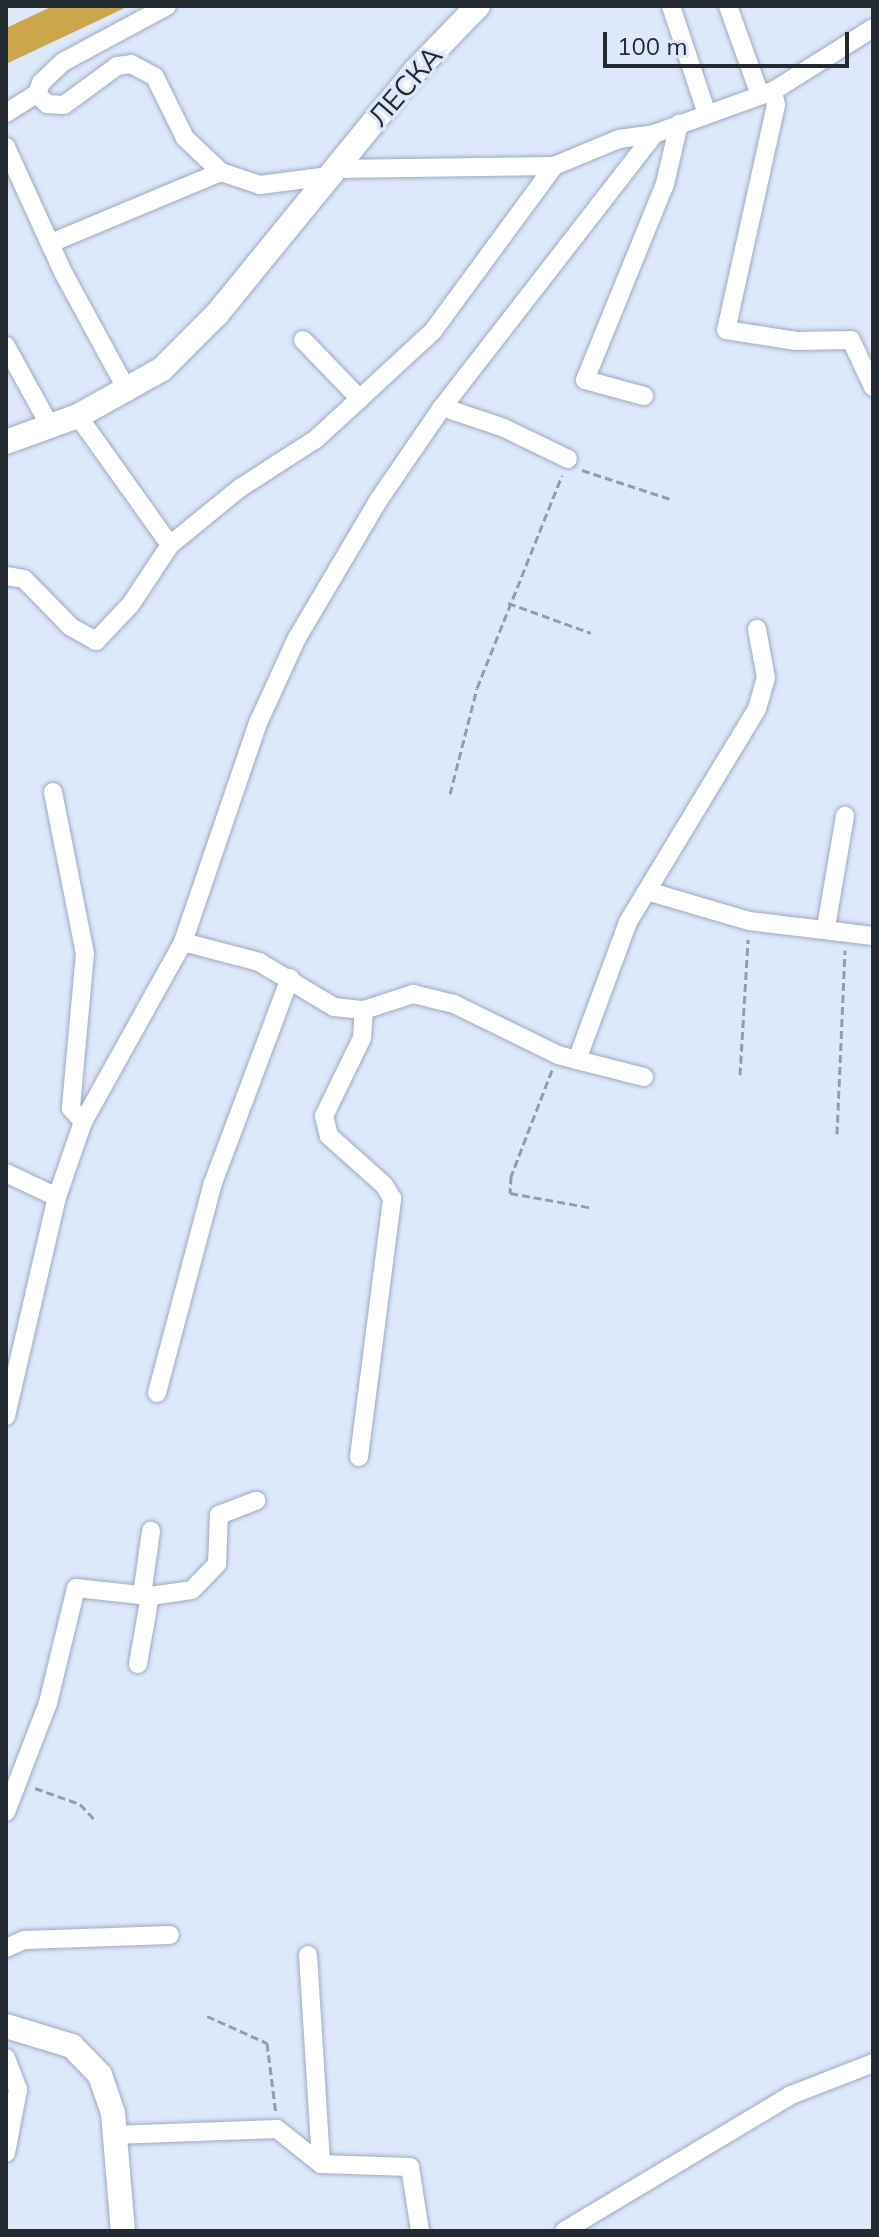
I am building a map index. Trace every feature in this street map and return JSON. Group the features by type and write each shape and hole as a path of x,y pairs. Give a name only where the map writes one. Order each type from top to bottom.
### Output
{"street":[{"path":"6,113 37,94 41,83 63,62 167,6"},
{"name":"ЛЕСКА","path":"6,442 78,416 128,392 162,369 217,314 416,70 478,6"},
{"path":"671,6 707,114"},
{"path":"728,6 767,93 776,105 726,330 796,341 851,340 873,387"},
{"path":"37,94 47,104 64,105 117,66 146,68 185,138 221,172 260,185 332,173 554,166 619,139 654,134 767,93 873,28"},
{"path":"644,396 585,380 665,184 679,124"},
{"path":"6,1416 57,1197 83,1122 183,942 258,723 297,638 378,501 442,407 654,134"},
{"path":"6,147 51,243 128,392"},
{"path":"6,576 24,579 71,627 96,641 131,604 170,545 240,488 316,439 433,331 554,166"},
{"path":"51,243 221,172"},
{"path":"303,340 360,399"},
{"path":"6,346 50,426"},
{"path":"442,407 504,428 568,459"},
{"path":"78,416 170,545"},
{"path":"577,1060 618,946 647,891 757,709 766,678 757,629"},
{"path":"53,792 85,953 71,1108 83,1122"},
{"path":"826,927 845,816"},
{"path":"647,891 749,921 826,927 873,936"},
{"path":"183,942 259,962 334,1007 364,1010 413,994 454,1004 558,1055 644,1077"},
{"path":"157,1393 213,1183 290,978"},
{"path":"359,1457 392,1198 384,1185 329,1136 324,1116 362,1038 364,1010"},
{"path":"6,1173 57,1197"},
{"path":"6,1812 48,1703 76,1588 146,1596 181,1595 202,1583 220,1551 219,1515 256,1501"},
{"path":"138,1664 151,1531"},
{"path":"6,1948 24,1940 170,1935"},
{"path":"308,1955 321,2164"},
{"path":"6,2026 62,2041 91,2062 107,2091 123,2231"},
{"path":"6,2058 18,2090 6,2153"},
{"path":"564,2231 791,2095 873,2063"},
{"path":"114,2135 277,2129 321,2164 410,2167 420,2231"}],"path":[{"path":"450,794 471,705 508,603 568,459 580,470 670,499"},
{"path":"508,603 591,633"},
{"path":"740,1075 749,921"},
{"path":"837,1134 845,930"},
{"path":"558,1055 508,1186 513,1195 593,1208"},
{"path":"17,1782 80,1804 96,1821"},
{"path":"207,2016 267,2043 277,2129"}],"shaded area":[{"path":"53,6 129,6 6,64 6,28"}]}
